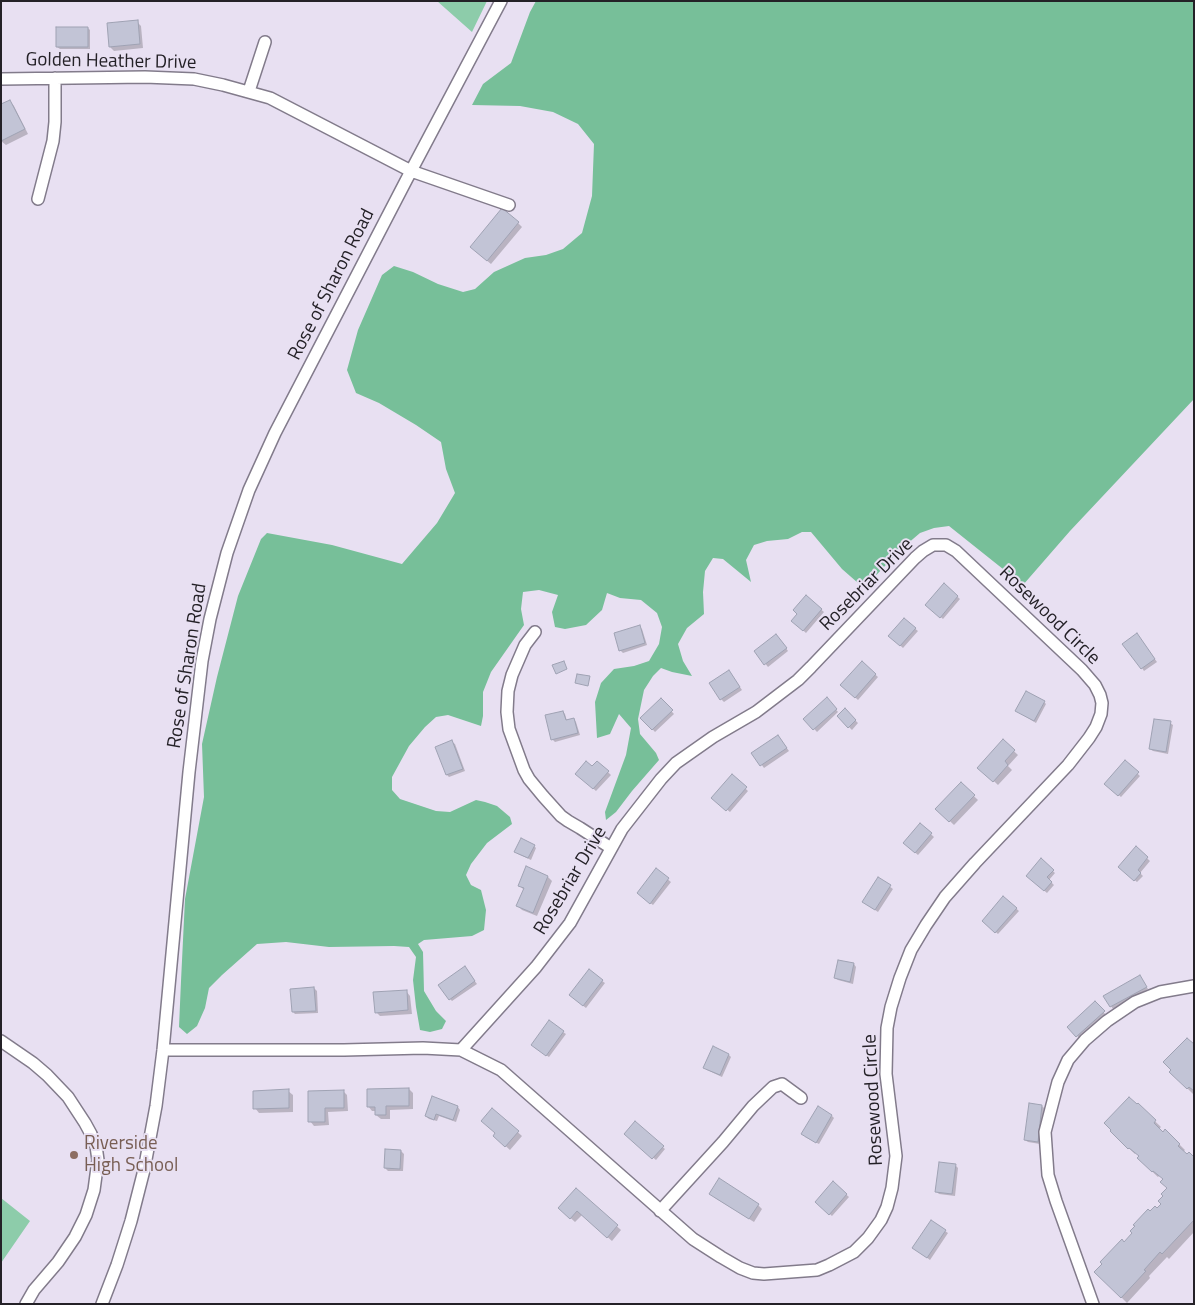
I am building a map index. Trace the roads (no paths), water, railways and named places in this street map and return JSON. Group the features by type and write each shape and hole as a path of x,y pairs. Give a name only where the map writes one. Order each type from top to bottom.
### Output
{"street":[{"name":"Rose of Sharon Road","path":"102,1304 131,1221 144,1170 156,1106 163,1050 188,772 202,661 218,586 238,520 275,433 502,1"},
{"path":"249,91 265,42"},
{"name":"Golden Heather Drive","path":"1,79 146,77 194,79 249,91 285,105 411,171 509,205"},
{"path":"38,200 53,141 55,78"},
{"name":"Rosebriar Drive","path":"461,1050 536,967 570,923 622,828 676,763 713,737 756,712 791,686 919,554 932,545 940,544"},
{"name":"Rosewood Circle","path":"461,1050 501,1070 693,1239 740,1268 758,1274 817,1270 829,1266 854,1252 868,1238 881,1220 887,1207 894,1175 896,1156 886,1074 887,1028 891,1007 911,950 945,898 975,863 1068,765 1096,726 1101,714 1102,704 1100,695 1082,670 956,551 940,544"},
{"path":"535,632 524,645 512,675 508,691 508,729 524,770 543,796 561,816 611,848"},
{"path":"1093,1304 1048,1175 1045,1132 1058,1082 1068,1060 1085,1040 1107,1021 1135,1002 1160,992 1194,986"},
{"path":"1,1040 47,1074 68,1097 92,1134 98,1160 94,1190 86,1215 75,1237 58,1262 34,1290 26,1304"},
{"path":"163,1050 422,1048 461,1050"},
{"path":"660,1211 753,1106 773,1087 782,1084 801,1098"}],"place":[{"name":"Riverside High School","path":"74,1155"}]}
